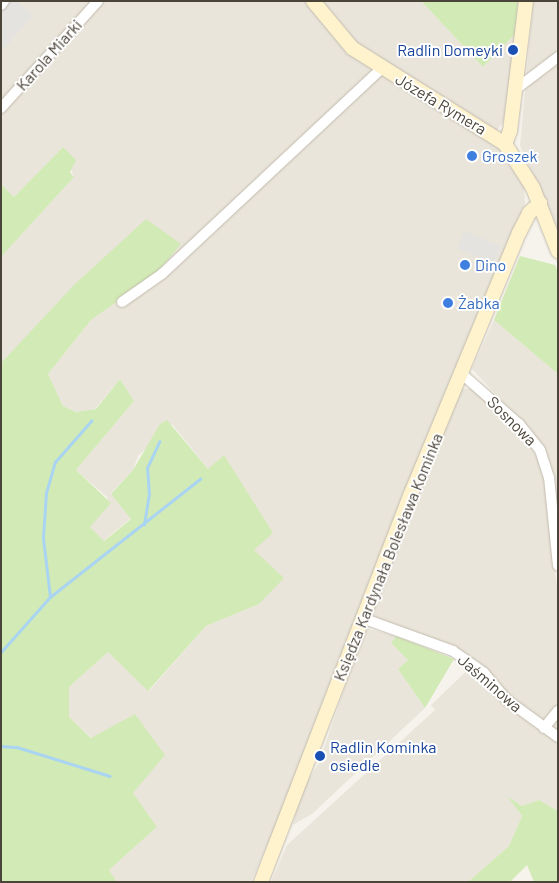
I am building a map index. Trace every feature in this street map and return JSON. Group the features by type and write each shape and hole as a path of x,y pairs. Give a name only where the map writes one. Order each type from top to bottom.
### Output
{"street":[{"path":"1,5 4,1"},
{"name":"Karola Miarki","path":"1,108 98,1"},
{"name":"Józefa Rymera","path":"313,1 352,48 505,144 540,203 558,251"},
{"path":"505,144 516,89 526,1"},
{"path":"516,89 558,57"},
{"path":"122,302 162,274 382,68"},
{"name":"Księdza Kardynała Bolesława Kominka","path":"261,882 362,618 519,234 529,212 540,203"},
{"path":"519,234 547,221"},
{"name":"Sosnowa","path":"462,374 520,424 540,450 549,477 558,566"},
{"name":"Jaśminowa","path":"362,618 453,651 544,728 558,736"},
{"path":"544,728 558,711"}],"shaded area":[{"path":"1,1 421,1 483,67 515,34 506,119 497,130 501,156 524,183 525,204 398,507 286,802 251,882 117,882 109,870 157,827 92,738 69,717 69,687 108,652 149,691 206,626 259,604 254,550 224,455 209,470 172,424 138,456 133,470 111,493 131,518 103,541 90,527 108,498 76,470 134,401 120,379 95,409 76,412 63,406 48,374 91,320 155,275 181,244 16,348 1,363 1,257 74,177 63,147 14,197 1,184"},
{"path":"8,1 17,1 33,16 1,52 1,9"},
{"path":"533,1 558,1 558,230 520,146"},
{"path":"464,231 501,246 494,264 457,249"},
{"path":"494,320 558,374 558,526 550,464 542,444 472,369"},
{"path":"472,388 526,438 544,471 558,594 558,811 539,800 522,806 508,797 522,816 509,846 468,882 271,882 287,845 435,710 431,705 476,662 375,619 370,611 462,389"},
{"path":"365,628 396,636 391,643 408,660 398,669 425,708 312,814 293,825 301,792 319,763"}],"green space":[{"path":"421,1 518,1 515,34 483,67"},
{"path":"63,147 76,160 70,172 74,177 1,257 1,184 14,197"},
{"path":"146,219 181,244 155,275 91,320 48,374 63,406 76,412 96,409 120,379 134,401 76,470 111,503 90,527 104,541 131,519 111,494 133,470 160,424 167,420 208,469 224,455 273,533 254,550 284,578 259,604 206,626 148,691 108,652 69,687 69,717 91,738 135,714 165,755 133,793 157,827 109,870 117,882 1,882 1,363 75,284"},
{"path":"520,256 555,265 558,272 558,374 494,320"},
{"path":"396,636 454,659 425,708 398,669 408,660 391,643"},
{"path":"507,796 522,806 539,800 558,811 558,882 534,882 527,865 510,882 468,882 509,846 522,816"}],"waterway":[{"path":"50,597 43,538 46,493 55,462 91,421"},
{"path":"144,525 149,495 147,468 159,442"},
{"path":"1,652 50,597 200,479"},
{"path":"1,746 17,747 110,776"}],"place":[{"name":"Radlin Domeyki","path":"513,50"},
{"name":"Groszek","path":"472,156"},
{"name":"Dino","path":"465,265"},
{"name":"Żabka","path":"448,303"},
{"name":"Radlin Kominka osiedle","path":"320,756"}]}
